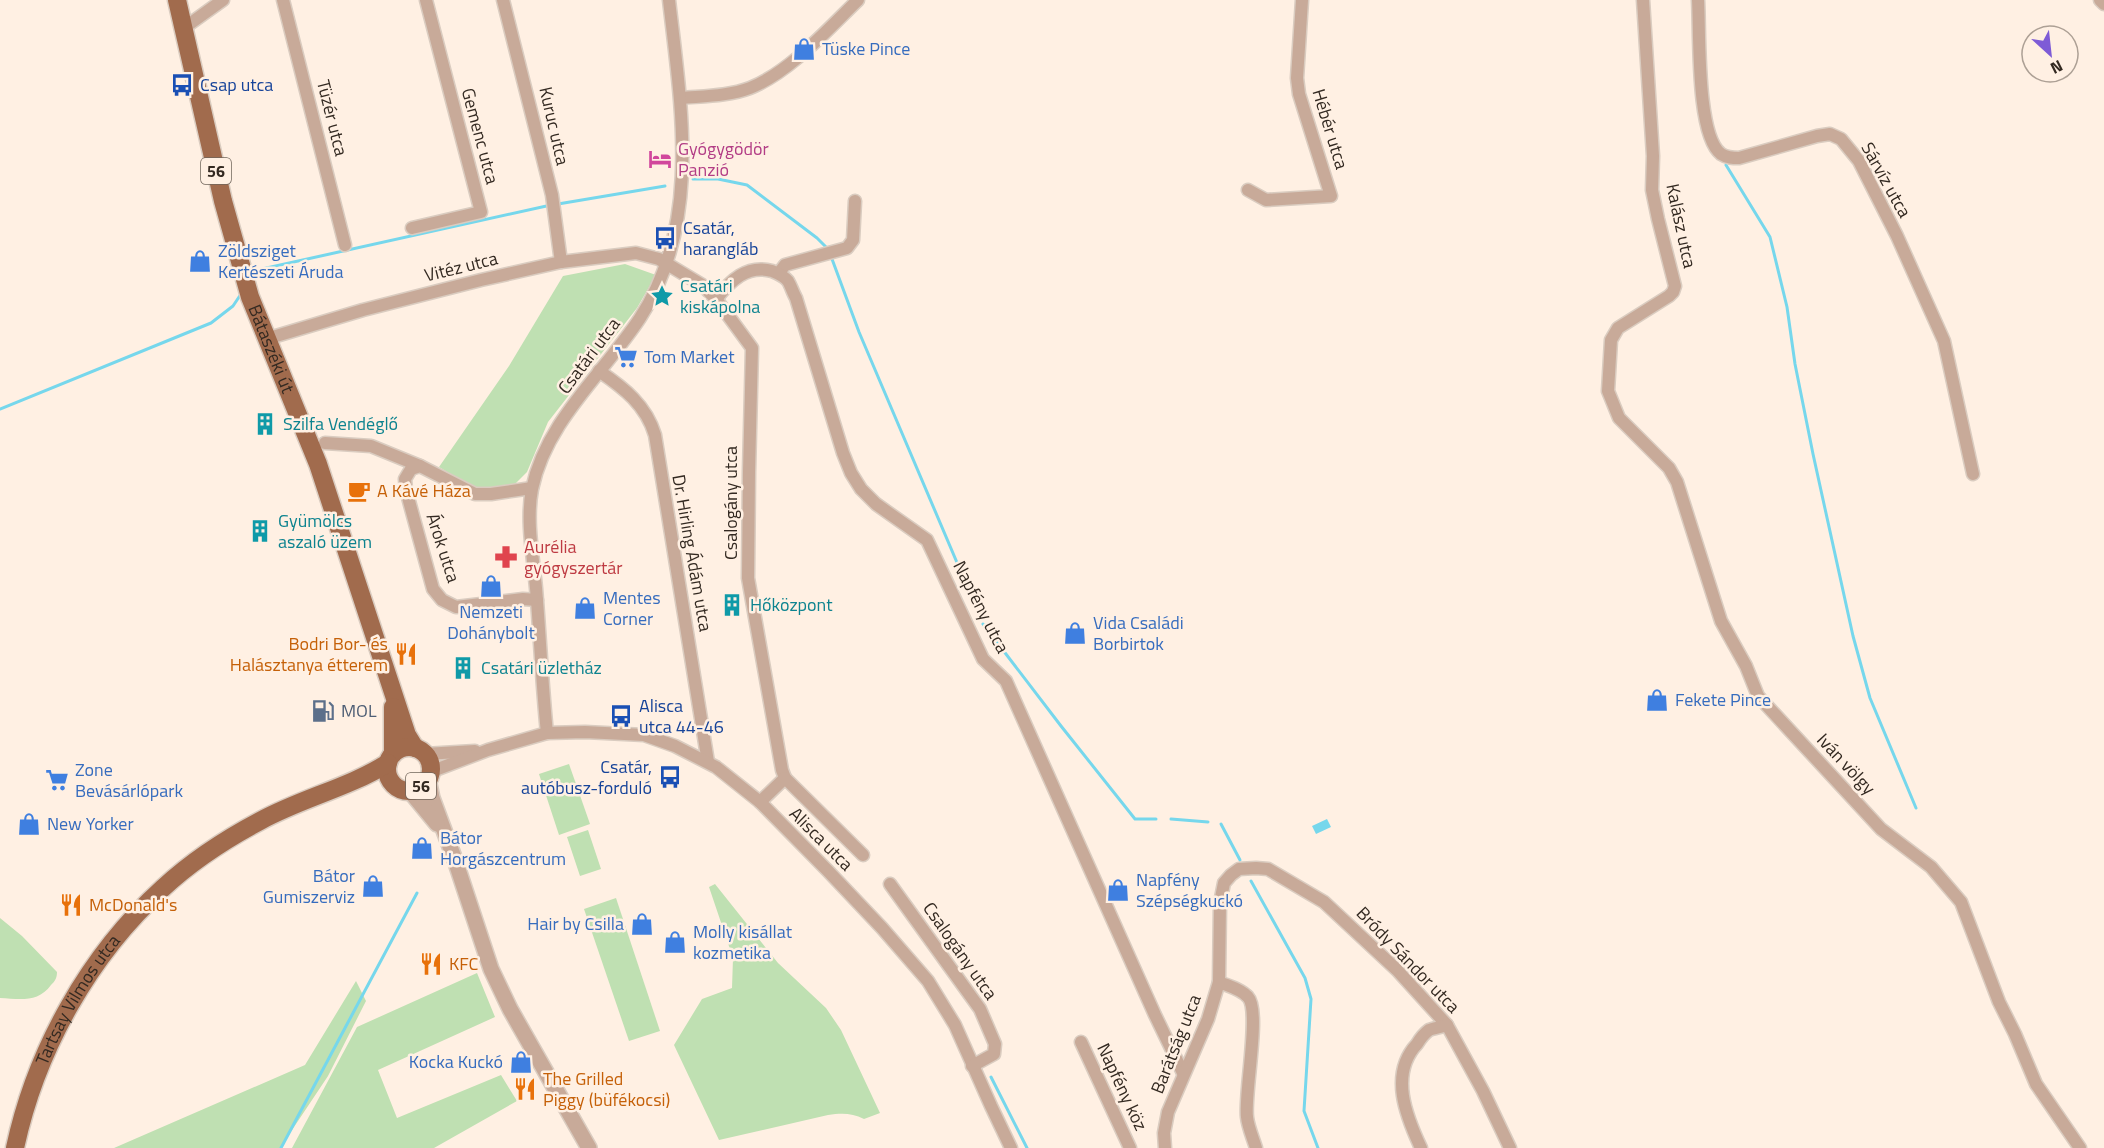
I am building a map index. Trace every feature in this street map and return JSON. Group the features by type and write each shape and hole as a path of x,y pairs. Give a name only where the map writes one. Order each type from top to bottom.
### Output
{"main road":[{"name":"Bátaszéki út","path":"177,0 208,139 250,297 314,451 392,690"},
{"name":"56","path":"335,789 372,785 420,787 429,775 429,762 408,735 392,690"},
{"name":"56","path":"392,690 388,776 403,788"},
{"name":"56","path":"335,789 368,775 401,748 420,751"},
{"name":"Tartsay Vilmos utca","path":"15,1148 32,1090 58,1028 87,979 129,923 180,873 227,841 294,804 335,789"}],"street":[{"path":"184,28 223,0"},
{"name":"Tüzér utca","path":"283,0 345,245"},
{"name":"Gemenc utca","path":"412,228 481,212 426,0"},
{"name":"Kuruc utca","path":"503,0 552,195 561,262"},
{"name":"Csatári utca","path":"547,733 531,524 532,488 557,429 640,318 656,290 666,263 681,196 683,141 681,98 669,0"},
{"path":"681,98 730,93 750,88 770,77 809,48 858,0"},
{"name":"Hébér utca","path":"1248,190 1266,200 1331,196 1299,94 1297,78 1302,0"},
{"name":"Kalász utca","path":"1608,391 1611,340 1618,328 1669,296 1675,286 1652,190 1653,156 1643,0"},
{"name":"Sárvíz utca","path":"1698,0 1704,112 1713,145 1721,154 1729,158 1739,158 1830,134 1841,139 1859,161 1897,236 1944,341 1973,474"},
{"path":"2100,0 2104,4"},
{"path":"716,299 729,283 743,273 758,268 778,273 785,265 847,248 853,240 855,201"},
{"name":"Vitéz utca","path":"266,339 363,310 561,262 636,253 666,263"},
{"name":"Csalogány utca","path":"666,263 702,285 716,299 752,348 748,578 785,778"},
{"name":"Napfény utca","path":"778,273 787,280 796,298 851,473 861,489 876,504 927,540 983,659 1006,681 1183,1073"},
{"name":"Dr. Hirling Ádám utca","path":"599,371 625,390 645,410 655,435 708,762"},
{"name":"Iván völgy","path":"1608,391 1620,418 1669,468 1677,482 1721,621 1746,666 1758,696 1881,829 1930,867 1961,902 1999,1002 2036,1084 2080,1148"},
{"path":"325,443 371,446 420,466 475,494 532,488"},
{"name":"Árok utca","path":"420,466 411,469 407,475 406,490 433,589 442,600 456,607 523,599 537,600"},
{"name":"Alisca utca","path":"429,775 488,750 547,733 644,735 675,746 708,762 760,802 882,928 928,981 955,1025 1011,1148"},
{"name":"Alisca utca","path":"420,751 488,750"},
{"path":"429,775 432,798 450,844 487,960 500,989 589,1148"},
{"path":"760,802 785,778 863,855"},
{"path":"403,788 436,823 450,844"},
{"name":"Barátság utca","path":"1165,1148 1164,1133 1168,1112 1208,1019 1219,982 1220,903 1224,884 1239,869 1256,868"},
{"name":"Bródy Sándor utca","path":"1256,868 1268,869 1324,902 1398,970 1447,1025 1483,1091 1510,1148"},
{"name":"Csalogány utca","path":"890,884 980,1009 995,1044 994,1054 972,1065"},
{"path":"1219,982 1237,989 1248,997 1252,1007 1247,1117 1256,1148"},
{"path":"1421,1148 1404,1104 1401,1081 1404,1064 1413,1047 1428,1031 1447,1025"},
{"name":"Napfény köz","path":"1081,1042 1130,1148"}],"green space":[{"path":"625,264 656,275 637,308 548,422 527,472 511,488 474,488 439,467 509,366 563,276"},
{"path":"569,764 590,824 559,835 539,774"},
{"path":"588,830 601,869 580,876 567,837"},
{"path":"715,884 778,963 826,1008 841,1030 880,1113 864,1119 847,1114 828,1115 719,1140 674,1045 702,999 732,988 733,958 709,887"},
{"path":"616,898 660,1031 629,1041 584,909"},
{"path":"0,918 22,936 57,972 54,982 40,995 28,999 0,998"},
{"path":"477,973 495,1017 378,1070 397,1118 501,1075 517,1101 434,1148 292,1148 357,1027"},
{"path":"356,981 366,1001 328,1076 280,1148 114,1148 305,1065"}],"water":[{"path":"1327,819 1331,827 1316,834 1312,826"}],"waterway":[{"path":"1726,165 1770,237 1787,307 1795,364 1813,454 1853,636 1870,698 1916,808"},
{"path":"693,179 718,179 747,185 827,248"},
{"path":"558,204 665,186"},
{"path":"253,273 262,269 551,205"},
{"path":"832,259 859,332 978,612"},
{"path":"0,409 211,323 233,306 241,294"},
{"path":"983,624 1135,819 1156,819"},
{"path":"1171,819 1208,822"},
{"path":"1221,824 1240,860"},
{"path":"1251,881 1305,978 1311,999 1304,1111 1318,1148"},
{"path":"281,1148 417,893"},
{"path":"991,1077 1027,1148"}],"place":[{"name":"Tüske Pince","path":"804,49"},
{"name":"Csap utca","path":"182,85"},
{"name":"Gyógygödör Panzió","path":"660,159"},
{"name":"Csatár, harangláb","path":"665,238"},
{"name":"Zöldsziget Kertészeti Áruda","path":"200,261"},
{"name":"Csatári kiskápolna","path":"662,296"},
{"name":"Tom Market","path":"626,357"},
{"name":"Szilfa Vendéglő","path":"265,424"},
{"name":"A Kávé Háza","path":"359,491"},
{"name":"Gyümölcs aszaló üzem","path":"260,531"},
{"name":"Aurélia gyógyszertár","path":"506,557"},
{"name":"Nemzeti Dohánybolt","path":"491,586"},
{"name":"Hőközpont","path":"732,605"},
{"name":"Mentes Corner","path":"585,608"},
{"name":"Vida Családi Borbirtok","path":"1075,633"},
{"name":"Bodri Bor- és Halásztanya étterem","path":"406,654"},
{"name":"Csatári üzletház","path":"463,668"},
{"name":"Fekete Pince","path":"1657,700"},
{"name":"MOL","path":"323,711"},
{"name":"Alisca utca 44-46","path":"621,716"},
{"name":"Csatár, autóbusz-forduló","path":"670,777"},
{"name":"Zone Bevásárlópark","path":"57,780"},
{"name":"New Yorker","path":"29,824"},
{"name":"Bátor Horgászcentrum","path":"422,848"},
{"name":"Bátor Gumiszerviz","path":"373,886"},
{"name":"Napfény Szépségkuckó","path":"1118,890"},
{"name":"McDonald's","path":"71,905"},
{"name":"Hair by Csilla","path":"642,924"},
{"name":"Molly kisállat kozmetika","path":"675,942"},
{"name":"KFC","path":"431,964"},
{"name":"Kocka Kuckó","path":"521,1062"},
{"name":"The Grilled Piggy (büfékocsi)","path":"525,1089"}]}
